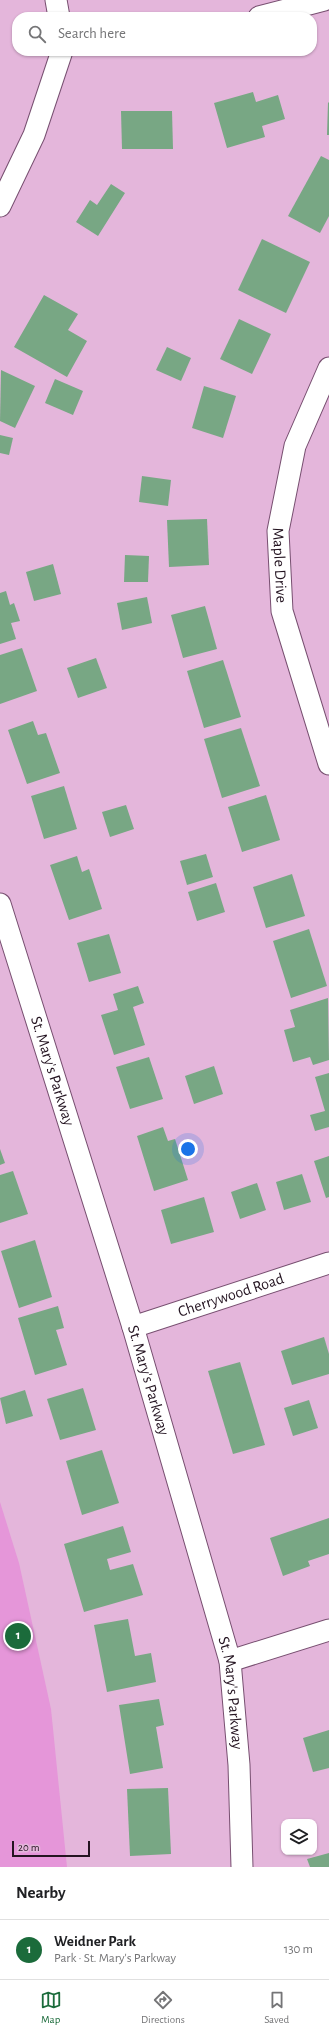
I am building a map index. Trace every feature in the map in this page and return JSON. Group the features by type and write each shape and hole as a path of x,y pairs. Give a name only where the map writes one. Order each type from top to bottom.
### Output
{"street":[{"path":"56,0 58,12"},
{"path":"278,12 324,0"},
{"path":"0,206 34,135 60,56"},
{"name":"Maple Drive","path":"329,368 295,446 278,531 282,611 329,764"},
{"name":"St. Mary's Parkway","path":"0,904 133,1327 230,1661 239,1765 242,1867"},
{"name":"Cherrywood Road","path":"133,1327 329,1263"},
{"path":"230,1661 329,1630"}],"shaded area":[{"path":"0,1502 19,1563 51,1709 67,1867 0,1867"}],"building":[{"path":"253,92 256,102 278,95 285,119 262,126 265,137 227,148 214,103"},
{"path":"328,102 329,135 327,135"},
{"path":"121,111 172,111 173,149 122,149"},
{"path":"321,156 329,160 329,216 320,233 288,216"},
{"path":"111,184 125,193 98,236 76,222 90,200 97,205"},
{"path":"262,239 310,262 286,313 238,290"},
{"path":"44,295 78,314 68,330 87,341 67,377 14,347"},
{"path":"239,319 271,334 252,374 220,359"},
{"path":"167,347 191,358 181,381 156,370"},
{"path":"1,370 35,386 15,428 0,421"},
{"path":"55,379 83,391 73,415 45,403"},
{"path":"204,386 236,396 223,438 192,428"},
{"path":"0,435 13,438 9,455 0,453"},
{"path":"142,476 171,480 168,506 139,502"},
{"path":"207,519 209,565 169,567 167,520"},
{"path":"125,555 149,556 148,582 124,582"},
{"path":"53,564 61,594 34,601 26,572"},
{"path":"6,591 10,605 14,603 20,621 11,623 16,639 0,644 0,593"},
{"path":"147,597 152,623 122,630 117,603"},
{"path":"205,606 217,649 183,658 171,615"},
{"path":"22,648 37,691 0,704 0,655"},
{"path":"96,658 107,688 78,698 67,668"},
{"path":"223,660 241,717 204,728 187,671"},
{"path":"33,721 38,735 46,733 60,773 27,784 8,730"},
{"path":"241,728 260,786 222,798 204,739"},
{"path":"64,786 77,829 44,839 31,796"},
{"path":"266,795 280,840 242,852 228,807"},
{"path":"126,805 134,829 110,837 102,812"},
{"path":"206,854 213,877 187,885 180,861"},
{"path":"77,856 82,872 89,869 102,909 69,920 50,865"},
{"path":"292,874 305,916 266,928 253,887"},
{"path":"216,883 225,912 197,921 188,892"},
{"path":"309,929 327,986 291,998 273,941"},
{"path":"109,934 121,973 89,982 77,943"},
{"path":"138,986 144,1003 133,1007 145,1045 114,1055 101,1015 118,1010 113,994"},
{"path":"328,998 329,1060 313,1065 310,1057 293,1062 284,1030 295,1027 290,1010"},
{"path":"149,1057 163,1099 130,1109 116,1067"},
{"path":"214,1066 223,1094 194,1104 185,1076"},
{"path":"329,1073 329,1127 315,1131 310,1115 325,1111 315,1077"},
{"path":"163,1127 168,1141 175,1139 188,1180 154,1191 137,1136"},
{"path":"0,1149 5,1163 0,1165"},
{"path":"329,1156 329,1197 326,1198 314,1161"},
{"path":"13,1171 28,1214 0,1223 0,1175"},
{"path":"302,1174 311,1202 284,1210 276,1182"},
{"path":"257,1183 266,1210 240,1219 231,1192"},
{"path":"204,1197 214,1232 171,1244 161,1210"},
{"path":"35,1240 52,1297 19,1308 1,1251"},
{"path":"58,1306 64,1328 56,1330 67,1365 35,1375 18,1318"},
{"path":"324,1337 329,1354 329,1374 292,1385 281,1351"},
{"path":"240,1362 265,1445 233,1454 208,1371"},
{"path":"83,1388 96,1430 60,1440 47,1399"},
{"path":"25,1390 33,1416 6,1424 0,1398"},
{"path":"309,1400 318,1428 293,1436 284,1408"},
{"path":"102,1450 119,1503 82,1515 66,1461"},
{"path":"329,1518 329,1554 308,1561 310,1566 283,1576 270,1538"},
{"path":"123,1526 131,1552 107,1559 110,1570 133,1564 143,1595 84,1612 64,1544"},
{"path":"128,1619 135,1656 151,1653 156,1682 107,1692 94,1625"},
{"path":"159,1699 164,1725 156,1727 163,1768 130,1774 119,1705"},
{"path":"329,1730 329,1768 313,1772 303,1738"},
{"path":"168,1788 171,1854 130,1856 127,1789"},
{"path":"329,1853 329,1867 310,1867 307,1859"}],"place":[{"name":"Weidner Park","path":"18,1636"}]}
